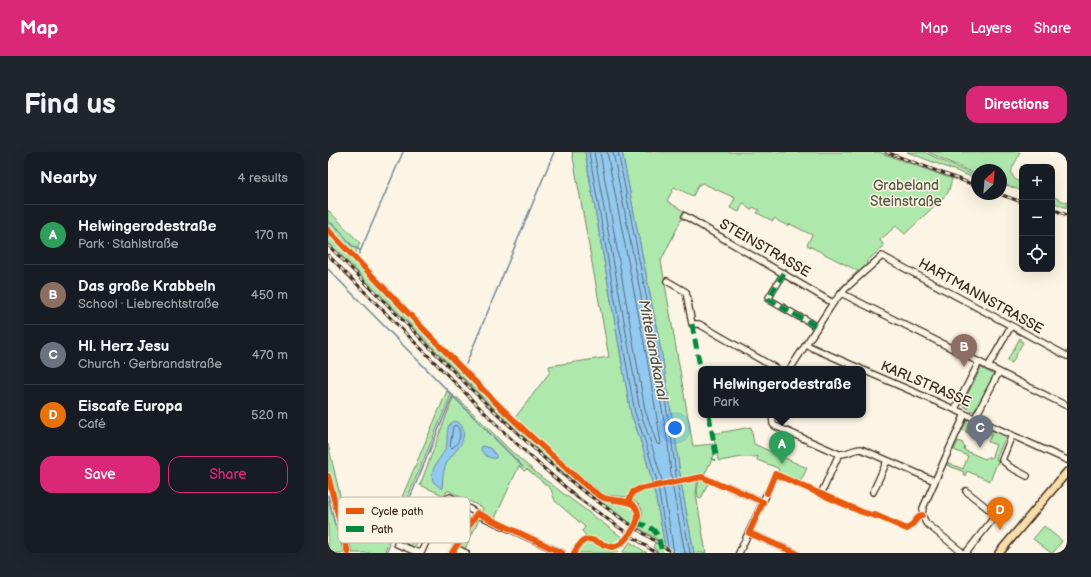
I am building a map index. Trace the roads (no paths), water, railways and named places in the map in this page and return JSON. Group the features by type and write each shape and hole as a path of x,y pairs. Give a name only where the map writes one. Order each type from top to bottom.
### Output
{"main road":[{"path":"999,553 1067,472"}],"street":[{"name":"STEINSTRASSE","path":"685,216 833,303"},
{"name":"HARTMANNSTRASSE","path":"841,293 882,256 1067,356"},
{"path":"784,273 768,299 805,319 817,328"},
{"path":"667,281 686,292 692,324 699,324 772,366"},
{"path":"792,366 841,293 1067,406"},
{"path":"988,367 1011,326"},
{"name":"KARLSTRASSE","path":"806,345 855,366"},
{"path":"954,409 979,362"},
{"name":"KARLSTRASSE","path":"866,371 1067,460"},
{"path":"975,418 999,372"},
{"path":"965,414 922,511 923,519 926,523 965,553 996,515 966,491"},
{"path":"772,418 773,424 775,426 839,454 861,449 935,481"},
{"path":"1012,435 1002,460 1010,467 1027,476"},
{"path":"821,494 839,454"},
{"path":"873,492 887,461"},
{"path":"727,486 763,502"},
{"path":"739,553 767,493"},
{"path":"470,509 562,553"},
{"path":"470,524 477,513"},
{"path":"749,533 796,553"},
{"path":"346,543 348,553"},
{"path":"397,544 420,553 425,543"},
{"path":"454,550 466,553"}],"water":[{"name":"Mittellandkanal","path":"585,152 622,152 663,361 681,483 694,553 666,553 648,465 631,414"},
{"path":"454,421 461,425 463,435 461,445 449,460 445,468 442,489 433,482 432,477 434,468 446,447 449,425"},
{"path":"482,446 490,448 496,455 496,458 491,458 485,455 481,449"}],"waterway":[{"path":"359,254 403,152"},
{"path":"466,364 554,152"},
{"path":"328,221 342,233 350,244 360,250"},
{"path":"328,269 523,467"},
{"path":"410,497 453,395"},
{"path":"328,495 335,525"},
{"path":"350,543 352,553"},
{"path":"386,553 390,544"}],"railway":[{"path":"886,152 971,184"},
{"path":"1007,197 1019,201"},
{"path":"1055,210 1067,215"},
{"path":"328,245 474,392 545,459 579,488 673,553"},
{"path":"328,255 505,433 540,465 578,498 656,553"}],"place":[{"name":"Das große Krabbeln","path":"964,367"},
{"name":"Hl. Herz Jesu","path":"980,448"},
{"name":"Helwingerodestraße","path":"782,464"},
{"name":"Eiscafe Europa","path":"1000,530"}],"park label":[{"name":"Grabeland Steinstraße","path":"906,194"}]}
